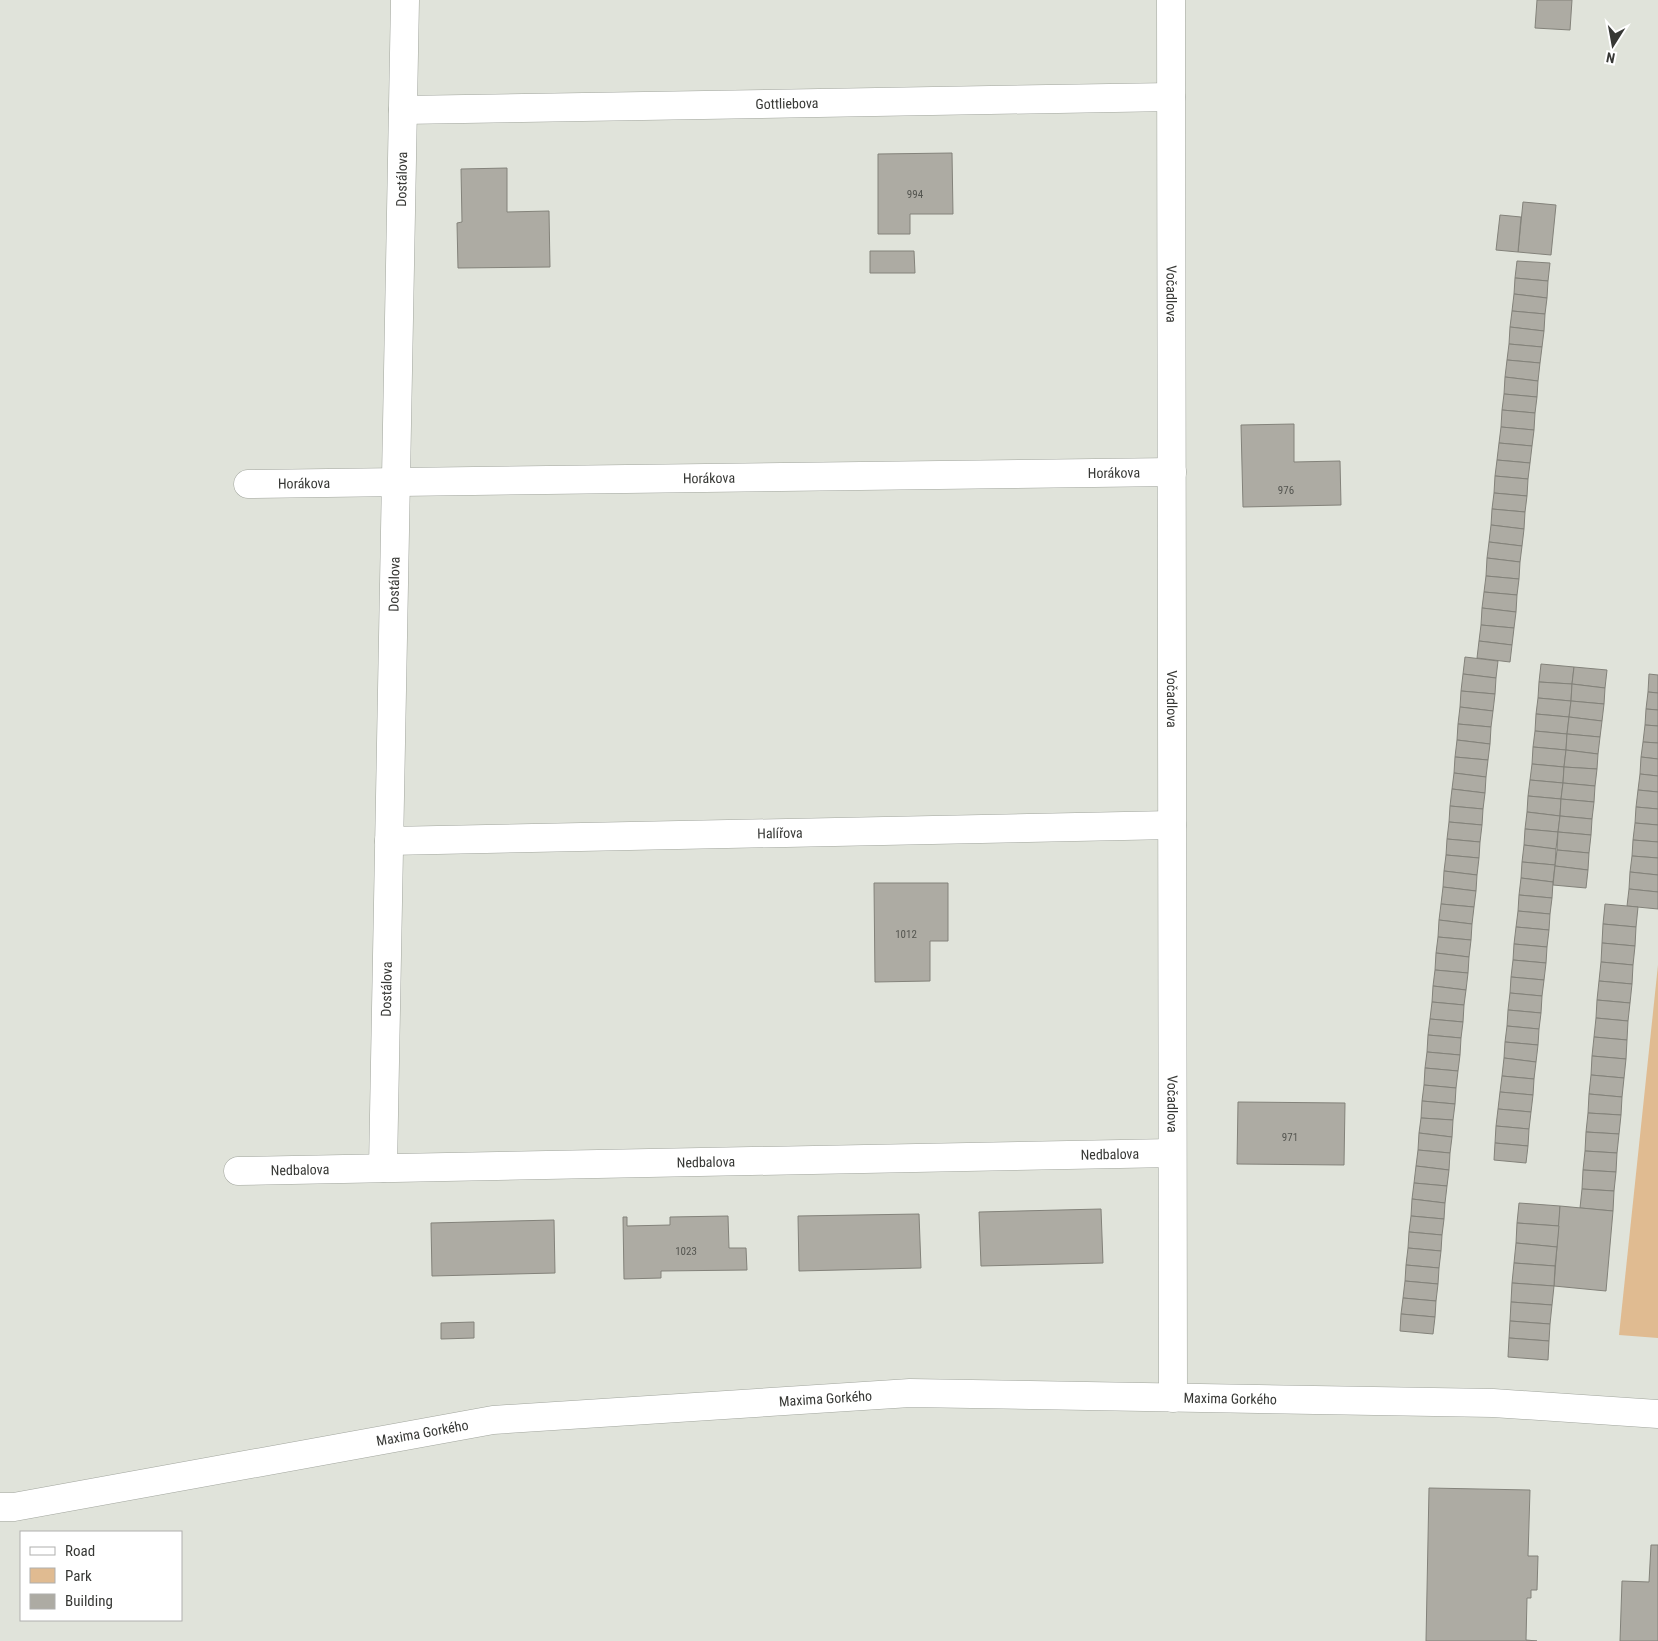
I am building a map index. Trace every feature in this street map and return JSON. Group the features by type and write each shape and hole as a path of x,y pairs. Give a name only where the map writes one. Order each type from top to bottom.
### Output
{"street":[{"name":"Dostálova","path":"382,1168 405,0"},
{"name":"Vočadlova","path":"1172,0 1173,1398"},
{"name":"Gottliebova","path":"403,110 1171,96"},
{"name":"Horákova","path":"248,484 1172,472"},
{"name":"Halířova","path":"389,841 1172,826"},
{"name":"Nedbalova","path":"238,1171 1172,1153"},
{"name":"Maxima Gorkého","path":"0,1507 14,1507 493,1420 910,1393 1493,1403 1658,1414"}],"green space":[{"path":"1658,965 1658,1338 1619,1335"}],"building":[{"path":"1537,0 1572,0 1570,30 1535,28"},
{"path":"952,153 953,214 910,214 910,234 878,234 878,154"},
{"path":"507,168 507,212 549,211 550,267 458,268 457,223 462,222 461,169"},
{"path":"1523,202 1556,205 1551,255 1518,252"},
{"path":"1500,215 1521,217 1518,252 1496,250"},
{"path":"870,251 914,251 915,273 870,273"},
{"path":"1517,261 1550,263 1548,281 1515,278"},
{"path":"1515,278 1548,281 1547,298 1514,294"},
{"path":"1514,294 1547,298 1545,314 1512,311"},
{"path":"1512,311 1545,314 1544,331 1510,327"},
{"path":"1510,327 1544,331 1542,347 1509,344"},
{"path":"1509,344 1542,347 1540,363 1507,360"},
{"path":"1507,360 1540,363 1538,381 1505,377"},
{"path":"1505,377 1538,381 1537,397 1504,394"},
{"path":"1504,394 1537,397 1535,413 1502,410"},
{"path":"1502,410 1535,413 1534,430 1501,427"},
{"path":"1294,424 1294,462 1340,461 1341,505 1243,507 1241,425"},
{"path":"1501,427 1534,430 1532,446 1499,443"},
{"path":"1499,443 1532,446 1530,463 1497,460"},
{"path":"1497,460 1530,463 1528,479 1495,476"},
{"path":"1495,476 1528,479 1527,496 1494,493"},
{"path":"1494,493 1527,496 1525,512 1492,509"},
{"path":"1492,509 1525,512 1524,529 1491,525"},
{"path":"1491,525 1524,529 1522,546 1489,542"},
{"path":"1489,542 1522,546 1520,562 1487,558"},
{"path":"1487,558 1520,562 1519,579 1486,576"},
{"path":"1486,576 1519,579 1517,595 1484,592"},
{"path":"1484,592 1517,595 1516,612 1482,608"},
{"path":"1482,608 1516,612 1514,628 1481,625"},
{"path":"1481,625 1514,628 1512,645 1479,641"},
{"path":"1479,641 1512,645 1510,662 1477,658"},
{"path":"1465,657 1498,661 1496,678 1463,674"},
{"path":"1541,664 1574,667 1572,684 1539,682"},
{"path":"1574,667 1607,670 1605,688 1572,684"},
{"path":"1463,674 1496,678 1495,694 1461,691"},
{"path":"1649,674 1658,675 1658,693 1648,692"},
{"path":"1539,682 1572,684 1571,701 1538,698"},
{"path":"1572,684 1605,688 1604,704 1571,701"},
{"path":"1461,691 1495,694 1493,711 1460,707"},
{"path":"1648,692 1658,693 1658,710 1646,709"},
{"path":"1538,698 1571,701 1569,717 1536,714"},
{"path":"1571,701 1604,704 1602,721 1569,717"},
{"path":"1460,707 1493,711 1491,727 1458,724"},
{"path":"1646,709 1658,710 1658,726 1645,725"},
{"path":"1536,714 1569,717 1567,734 1535,731"},
{"path":"1569,717 1602,721 1600,737 1567,734"},
{"path":"1458,724 1491,727 1490,744 1457,740"},
{"path":"1645,725 1658,726 1658,743 1643,742"},
{"path":"1535,731 1567,734 1566,750 1533,747"},
{"path":"1567,734 1600,737 1598,754 1566,750"},
{"path":"1457,740 1490,744 1488,760 1455,757"},
{"path":"1643,742 1658,743 1658,759 1641,757"},
{"path":"1533,747 1566,750 1564,767 1532,764"},
{"path":"1566,750 1598,754 1597,769 1564,767"},
{"path":"1455,757 1488,760 1486,777 1454,773"},
{"path":"1641,757 1658,759 1658,776 1640,774"},
{"path":"1532,764 1564,767 1563,783 1530,780"},
{"path":"1564,767 1597,769 1595,786 1563,783"},
{"path":"1454,773 1486,777 1485,793 1452,789"},
{"path":"1640,774 1658,776 1658,792 1638,790"},
{"path":"1530,780 1563,783 1561,799 1528,796"},
{"path":"1563,783 1595,786 1594,802 1561,799"},
{"path":"1452,789 1485,793 1483,809 1450,806"},
{"path":"1638,790 1658,792 1658,809 1636,807"},
{"path":"1528,796 1561,799 1560,816 1527,812"},
{"path":"1561,799 1594,802 1592,819 1560,816"},
{"path":"1450,806 1483,809 1482,825 1449,822"},
{"path":"1636,807 1658,809 1658,825 1635,823"},
{"path":"1527,812 1560,816 1558,832 1525,829"},
{"path":"1560,816 1592,819 1591,835 1558,832"},
{"path":"1449,822 1482,825 1480,842 1447,839"},
{"path":"1635,823 1658,825 1658,842 1633,840"},
{"path":"1525,829 1558,832 1556,849 1524,845"},
{"path":"1558,832 1591,835 1589,853 1557,850"},
{"path":"1447,839 1480,842 1479,858 1446,855"},
{"path":"1633,840 1658,842 1658,858 1632,856"},
{"path":"1524,845 1556,849 1555,865 1522,862"},
{"path":"1557,850 1589,853 1588,870 1555,866"},
{"path":"1446,855 1479,858 1477,875 1444,871"},
{"path":"1632,856 1658,858 1658,875 1630,872"},
{"path":"1522,862 1555,865 1553,882 1521,878"},
{"path":"1555,866 1588,870 1586,888 1553,885"},
{"path":"1444,871 1477,875 1476,891 1443,887"},
{"path":"1630,872 1658,875 1658,892 1629,889"},
{"path":"1521,878 1553,882 1552,898 1519,895"},
{"path":"874,883 948,883 948,941 930,941 930,981 875,982"},
{"path":"1443,887 1476,891 1474,907 1441,904"},
{"path":"1629,889 1658,892 1658,909 1627,906"},
{"path":"1519,895 1552,898 1550,914 1518,911"},
{"path":"1441,904 1474,907 1472,924 1439,920"},
{"path":"1605,904 1638,907 1636,927 1603,924"},
{"path":"1518,911 1550,914 1549,930 1516,927"},
{"path":"1439,920 1472,924 1471,940 1438,937"},
{"path":"1603,924 1636,927 1635,946 1602,943"},
{"path":"1516,927 1549,930 1547,947 1514,944"},
{"path":"1438,937 1471,940 1469,957 1436,953"},
{"path":"1602,943 1635,946 1633,965 1601,962"},
{"path":"1514,944 1547,947 1546,963 1513,960"},
{"path":"1436,953 1469,957 1468,973 1435,970"},
{"path":"1513,960 1546,963 1544,980 1511,977"},
{"path":"1601,962 1633,965 1632,984 1599,981"},
{"path":"1435,970 1468,973 1466,990 1433,986"},
{"path":"1511,977 1544,980 1542,996 1510,993"},
{"path":"1599,981 1632,984 1630,1003 1597,1000"},
{"path":"1433,986 1466,990 1464,1005 1432,1002"},
{"path":"1510,993 1542,996 1541,1013 1508,1010"},
{"path":"1597,1000 1630,1003 1628,1021 1596,1018"},
{"path":"1432,1002 1464,1005 1463,1022 1430,1019"},
{"path":"1508,1010 1541,1013 1539,1029 1507,1026"},
{"path":"1596,1018 1628,1021 1627,1040 1594,1037"},
{"path":"1430,1019 1463,1022 1461,1038 1428,1035"},
{"path":"1507,1026 1539,1029 1538,1045 1505,1042"},
{"path":"1428,1035 1461,1038 1460,1055 1427,1052"},
{"path":"1594,1037 1627,1040 1626,1059 1592,1056"},
{"path":"1505,1042 1538,1045 1536,1062 1504,1058"},
{"path":"1427,1052 1460,1055 1458,1071 1425,1068"},
{"path":"1592,1056 1626,1059 1624,1078 1591,1075"},
{"path":"1504,1058 1536,1062 1534,1079 1502,1076"},
{"path":"1425,1068 1458,1071 1456,1088 1424,1085"},
{"path":"1591,1075 1624,1078 1622,1097 1589,1094"},
{"path":"1502,1076 1534,1079 1533,1095 1500,1092"},
{"path":"1424,1085 1456,1088 1455,1104 1422,1101"},
{"path":"1500,1092 1533,1095 1531,1112 1498,1109"},
{"path":"1589,1094 1622,1097 1621,1115 1588,1113"},
{"path":"1422,1101 1455,1104 1453,1120 1421,1118"},
{"path":"1238,1102 1345,1103 1344,1165 1237,1164"},
{"path":"1498,1109 1531,1112 1529,1129 1496,1126"},
{"path":"1588,1113 1621,1115 1619,1134 1586,1132"},
{"path":"1421,1118 1453,1120 1452,1137 1419,1133"},
{"path":"1496,1126 1529,1129 1528,1146 1495,1143"},
{"path":"1586,1132 1619,1134 1617,1153 1585,1151"},
{"path":"1419,1133 1452,1137 1450,1153 1418,1150"},
{"path":"1495,1143 1528,1146 1526,1163 1494,1160"},
{"path":"1418,1150 1450,1153 1449,1170 1416,1166"},
{"path":"1585,1151 1617,1153 1616,1172 1583,1170"},
{"path":"1416,1166 1449,1170 1447,1186 1414,1183"},
{"path":"1583,1170 1616,1172 1614,1191 1582,1189"},
{"path":"1414,1183 1447,1186 1445,1203 1412,1199"},
{"path":"1582,1189 1614,1191 1613,1211 1580,1208"},
{"path":"1412,1199 1445,1203 1444,1219 1411,1216"},
{"path":"1519,1203 1560,1206 1559,1226 1517,1223"},
{"path":"1560,1206 1613,1211 1606,1291 1554,1286"},
{"path":"1101,1209 1103,1263 981,1266 979,1212"},
{"path":"919,1214 921,1268 799,1271 798,1216"},
{"path":"728,1216 729,1248 746,1248 747,1270 661,1271 661,1278 624,1279 623,1217 627,1217 627,1226 670,1225 670,1217"},
{"path":"1411,1216 1444,1219 1442,1235 1409,1232"},
{"path":"554,1220 555,1273 432,1276 431,1223"},
{"path":"1517,1223 1559,1226 1557,1247 1516,1243"},
{"path":"1409,1232 1442,1235 1441,1251 1408,1248"},
{"path":"1516,1243 1557,1247 1555,1266 1514,1263"},
{"path":"1408,1248 1441,1251 1439,1268 1406,1265"},
{"path":"1514,1263 1555,1266 1554,1286 1512,1283"},
{"path":"1406,1265 1439,1268 1438,1284 1405,1281"},
{"path":"1405,1281 1438,1284 1436,1301 1403,1298"},
{"path":"1512,1283 1554,1286 1552,1305 1511,1302"},
{"path":"1403,1298 1436,1301 1435,1317 1401,1314"},
{"path":"1511,1302 1552,1305 1550,1324 1510,1321"},
{"path":"1401,1314 1435,1317 1433,1334 1400,1331"},
{"path":"1510,1321 1550,1324 1549,1341 1509,1338"},
{"path":"474,1322 474,1338 441,1339 441,1323"},
{"path":"1509,1338 1549,1341 1548,1360 1508,1357"},
{"path":"1429,1488 1530,1490 1528,1556 1538,1556 1537,1590 1531,1590 1531,1598 1527,1598 1526,1640 1537,1641 1426,1641"},
{"path":"1651,1545 1658,1545 1658,1641 1620,1641 1622,1581 1649,1582"}]}
